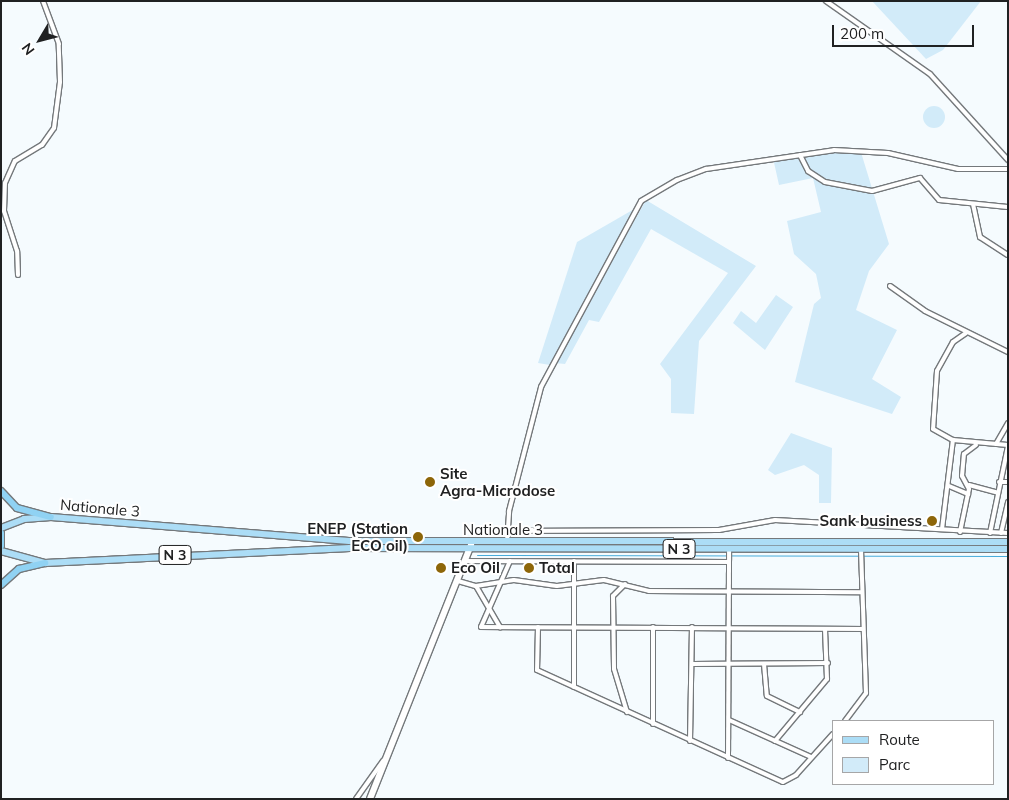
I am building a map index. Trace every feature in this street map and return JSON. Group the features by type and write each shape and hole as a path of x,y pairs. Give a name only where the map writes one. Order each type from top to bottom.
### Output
{"highway":[{"path":"1,491 18,508 51,517"},
{"path":"1,533 1,546"},
{"path":"1,585 19,569 45,563"}],"main road":[{"name":"Nationale 3","path":"1,528 24,519 51,517 352,541 471,545 507,542 729,545"},
{"name":"Nationale 3","path":"1,551 45,563 241,552 471,545 861,545 1008,542"},
{"path":"370,799 471,545"},
{"name":"Nationale 3","path":"861,545 1008,549"}],"street":[{"path":"18,275 17,251 4,211 5,183 15,161 42,145 51,134 60,82 59,44 43,1"},
{"path":"826,1 937,80 1008,160"},
{"path":"507,542 508,511 542,382 638,206 690,174 800,155 868,151 958,169 1008,169"},
{"path":"800,155 808,171 825,182 872,192 920,178 939,200 1008,207"},
{"path":"972,204 980,237 1008,255"},
{"path":"890,286 966,333 1008,352"},
{"path":"966,333 953,342 936,371 933,429 953,440 976,445 996,444 1008,446 996,492 990,533"},
{"path":"996,444 1008,423"},
{"path":"942,529 949,486 953,440"},
{"path":"960,532 969,485 962,468 965,451 976,445"},
{"path":"951,466 962,468"},
{"path":"999,482 1008,482"},
{"path":"969,485 996,492"},
{"path":"949,486 968,494"},
{"path":"1001,533 1008,502"},
{"path":"507,531 719,530 775,520 942,529 960,532 1008,533"},
{"path":"728,758 731,665 728,591 729,545"},
{"path":"847,720 866,693 861,545"},
{"path":"465,562 728,562"},
{"path":"510,562 481,627 863,629"},
{"path":"574,562 574,687"},
{"path":"458,581 476,586 518,580 558,586 574,582 625,584 649,591 862,592"},
{"path":"625,584 613,596 615,678 625,694 627,712"},
{"path":"476,586 488,610 500,627"},
{"path":"538,627 538,670 783,782 832,735"},
{"path":"653,627 653,724"},
{"path":"690,741 692,627"},
{"path":"775,741 826,679 828,664 825,629"},
{"path":"692,664 828,664"},
{"path":"764,664 767,696 800,712"},
{"path":"729,720 811,757"},
{"path":"356,799 388,755"}],"green space":[{"path":"872,1 981,1 943,50 926,59"},
{"path":"930,106 938,106 945,113 945,121 938,128 930,128 923,121 923,113"},
{"path":"827,149 860,149 889,244 869,271 856,310 897,330 872,379 901,397 892,414 795,382 814,304 821,298 816,274 794,254 787,221 821,212 813,178 779,185 773,158"},
{"path":"646,200 756,266 699,341 694,414 671,413 671,379 660,364 728,273 651,229 599,322 589,320 565,364 555,363"},
{"path":"636,208 550,365 538,363 577,242"},
{"path":"776,295 793,307 765,350 733,323 741,311 756,323"},
{"path":"791,433 832,448 831,503 819,503 819,475 804,465 775,475 768,470"}],"waterway":[{"path":"477,555 1008,556"}],"place":[{"name":"Site Agra-Microdose","path":"430,482"},
{"name":"Sank business","path":"932,521"},
{"name":"ENEP (Station ECO oil)","path":"418,537"},
{"name":"Eco Oil","path":"441,568"},
{"name":"Total","path":"529,568"}]}
